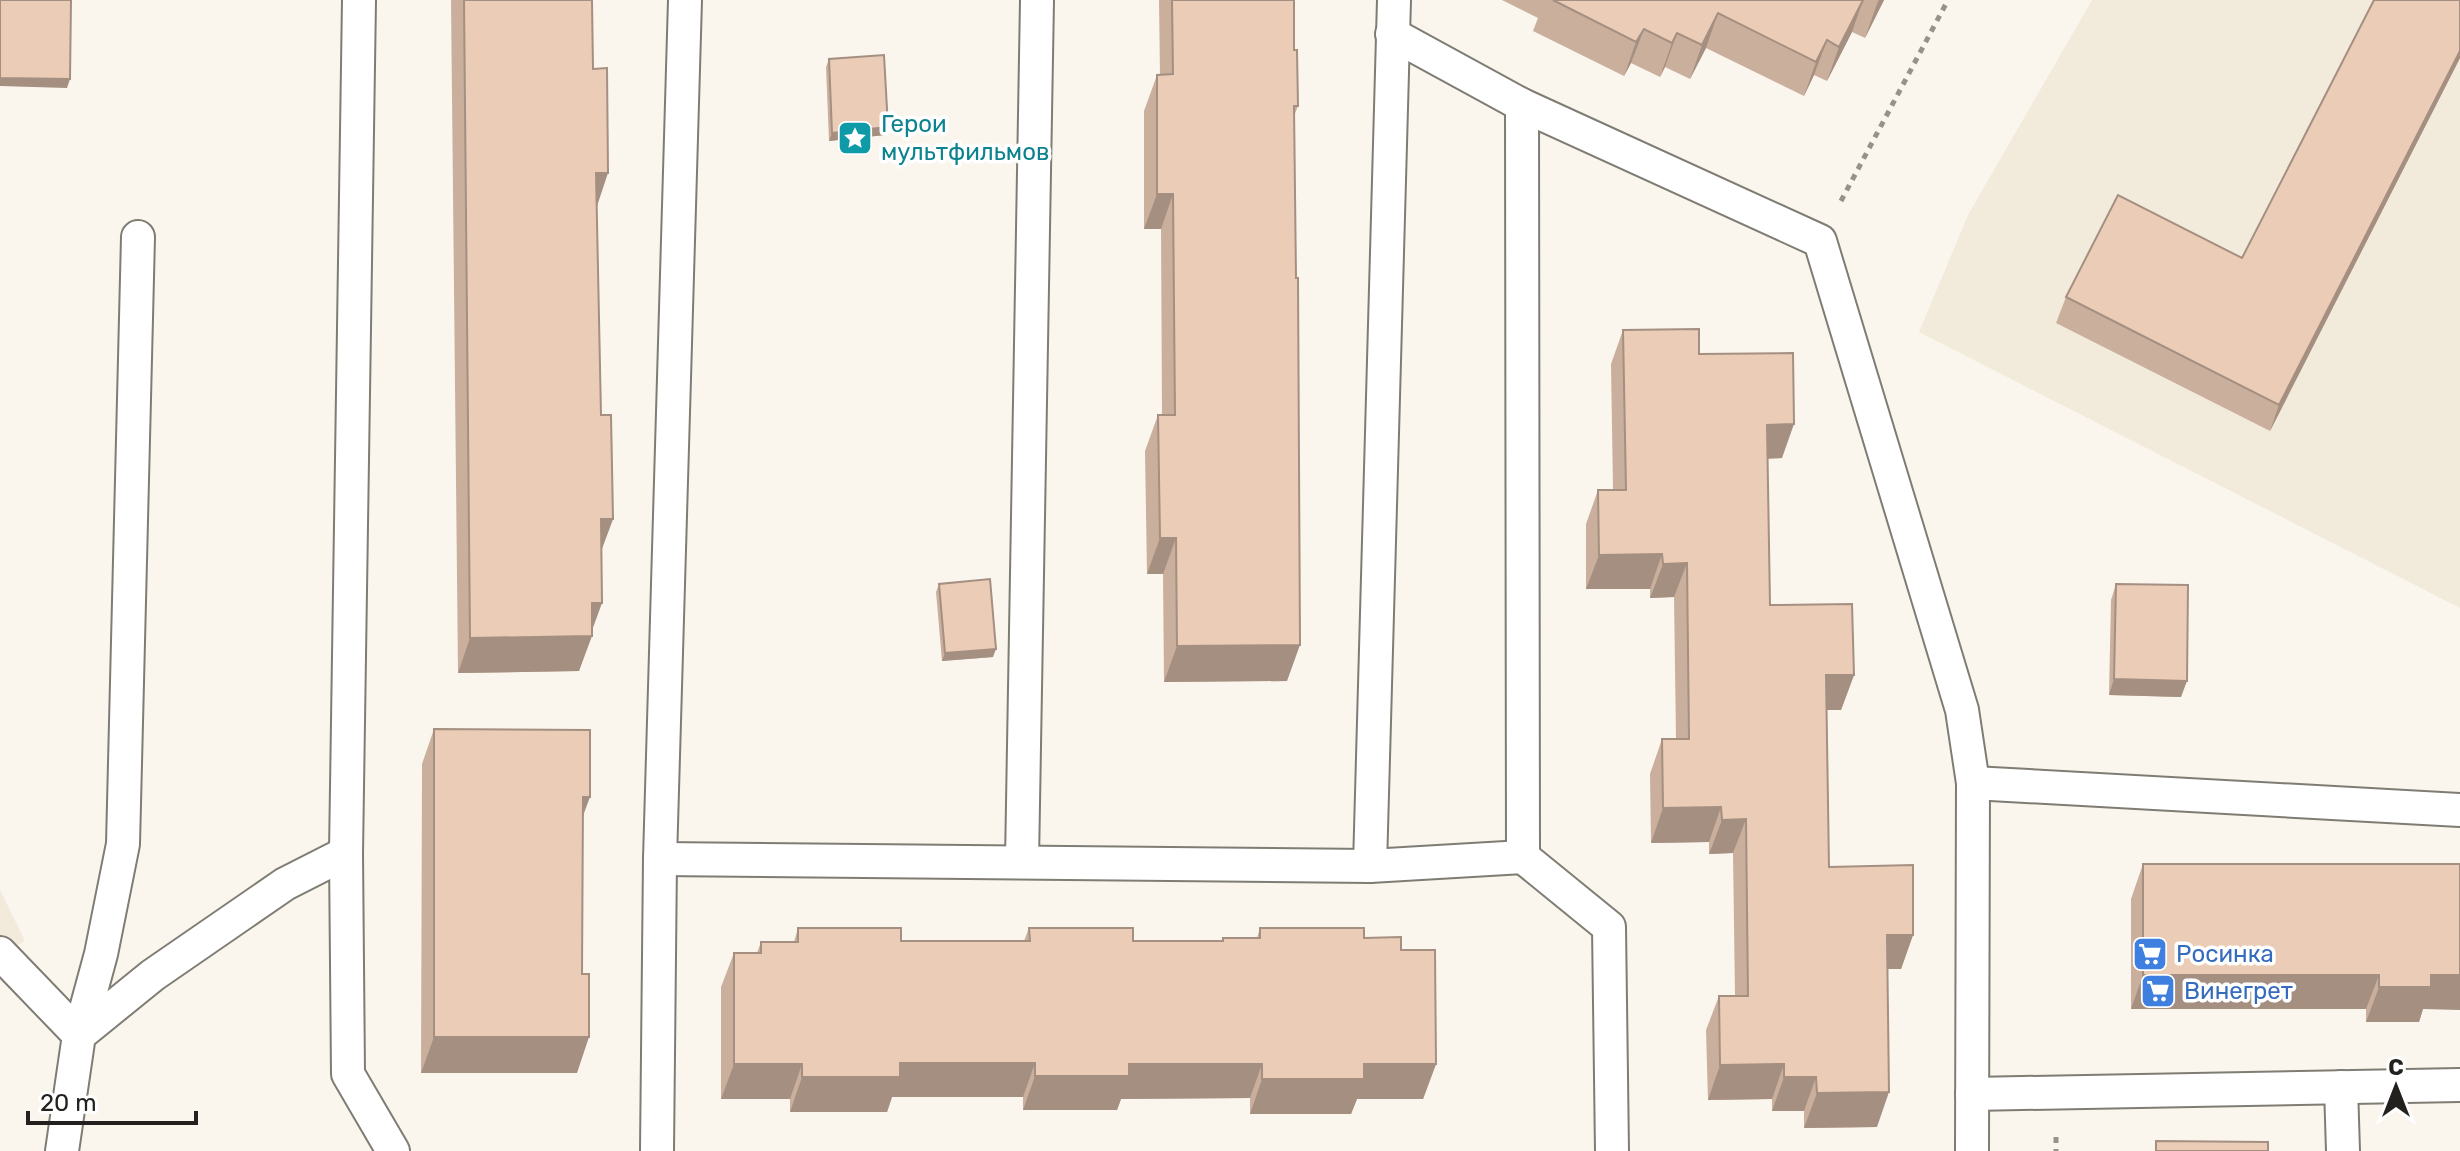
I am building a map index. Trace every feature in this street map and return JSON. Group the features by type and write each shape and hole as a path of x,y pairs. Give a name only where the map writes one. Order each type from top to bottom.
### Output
{"lane":[{"path":"359,0 346,853 348,1074 393,1151"},
{"path":"657,1151 660,859 685,0"},
{"path":"1022,861 1037,0"},
{"path":"1370,866 1394,0"},
{"path":"1392,34 1522,105 1820,241 1962,710 1973,783 1972,1151"},
{"path":"1522,105 1523,857"},
{"path":"62,1151 79,1035 101,954 123,844 138,237"},
{"path":"1973,783 2460,810"},
{"path":"79,1035 153,975 285,884 346,853"},
{"path":"660,859 1370,866 1523,857 1609,927 1612,1151"},
{"path":"0,953 79,1035"},
{"path":"1972,1094 2460,1085"},
{"path":"2341,1087 2343,1151"}],"path":[{"path":"1820,241 1948,0"}],"shaded area":[{"path":"2092,0 2460,0 2460,608 1919,332 1968,215"},
{"path":"0,890 25,941 0,955"}],"building":[{"path":"0,0 71,0 70,79 0,78"},
{"path":"464,0 592,0 593,69 607,68 608,173 596,173 601,415 611,415 613,519 601,519 602,603 592,603 592,636 470,638"},
{"path":"1172,0 1294,0 1298,106 1294,106 1300,645 1177,646 1176,538 1160,538 1158,415 1175,415 1173,194 1157,194 1157,75 1173,74"},
{"path":"1553,0 1863,0 1839,47 1827,40 1816,62 1718,13 1702,45 1677,33 1672,43 1644,29 1636,42"},
{"path":"2374,0 2460,0 2460,51 2279,405 2066,297 2118,195 2242,258"},
{"path":"884,55 888,127 832,133 829,59"},
{"path":"1699,329 1699,354 1793,353 1794,424 1767,425 1770,605 1852,604 1854,675 1826,675 1829,867 1913,865 1913,935 1887,935 1889,1092 1817,1093 1816,1077 1784,1077 1784,1064 1720,1065 1719,996 1748,996 1746,819 1722,820 1721,807 1663,808 1662,739 1689,739 1687,563 1663,564 1662,554 1599,555 1598,490 1626,490 1623,330"},
{"path":"990,579 996,649 945,653 939,584"},
{"path":"2116,584 2188,585 2187,681 2114,679"},
{"path":"434,729 590,730 590,797 583,797 582,974 589,974 589,1037 434,1037"},
{"path":"2143,864 2460,864 2460,975 2431,975 2431,987 2379,987 2379,975 2143,975"},
{"path":"798,928 901,928 901,941 1030,941 1029,928 1133,928 1133,941 1223,941 1223,938 1260,938 1260,928 1364,928 1364,938 1401,937 1401,950 1435,950 1436,1064 1364,1064 1364,1079 1262,1079 1262,1064 1129,1064 1129,1076 1035,1076 1035,1063 900,1063 900,1077 802,1077 802,1064 734,1064 734,953 761,953 761,942 798,942"},
{"path":"2156,1141 2268,1142 2268,1151 2156,1151"}],"place":[{"name":"Герои мультфильмов","path":"855,138"},
{"name":"Росинка","path":"2150,954"},
{"name":"Винегрет","path":"2158,991"}]}
